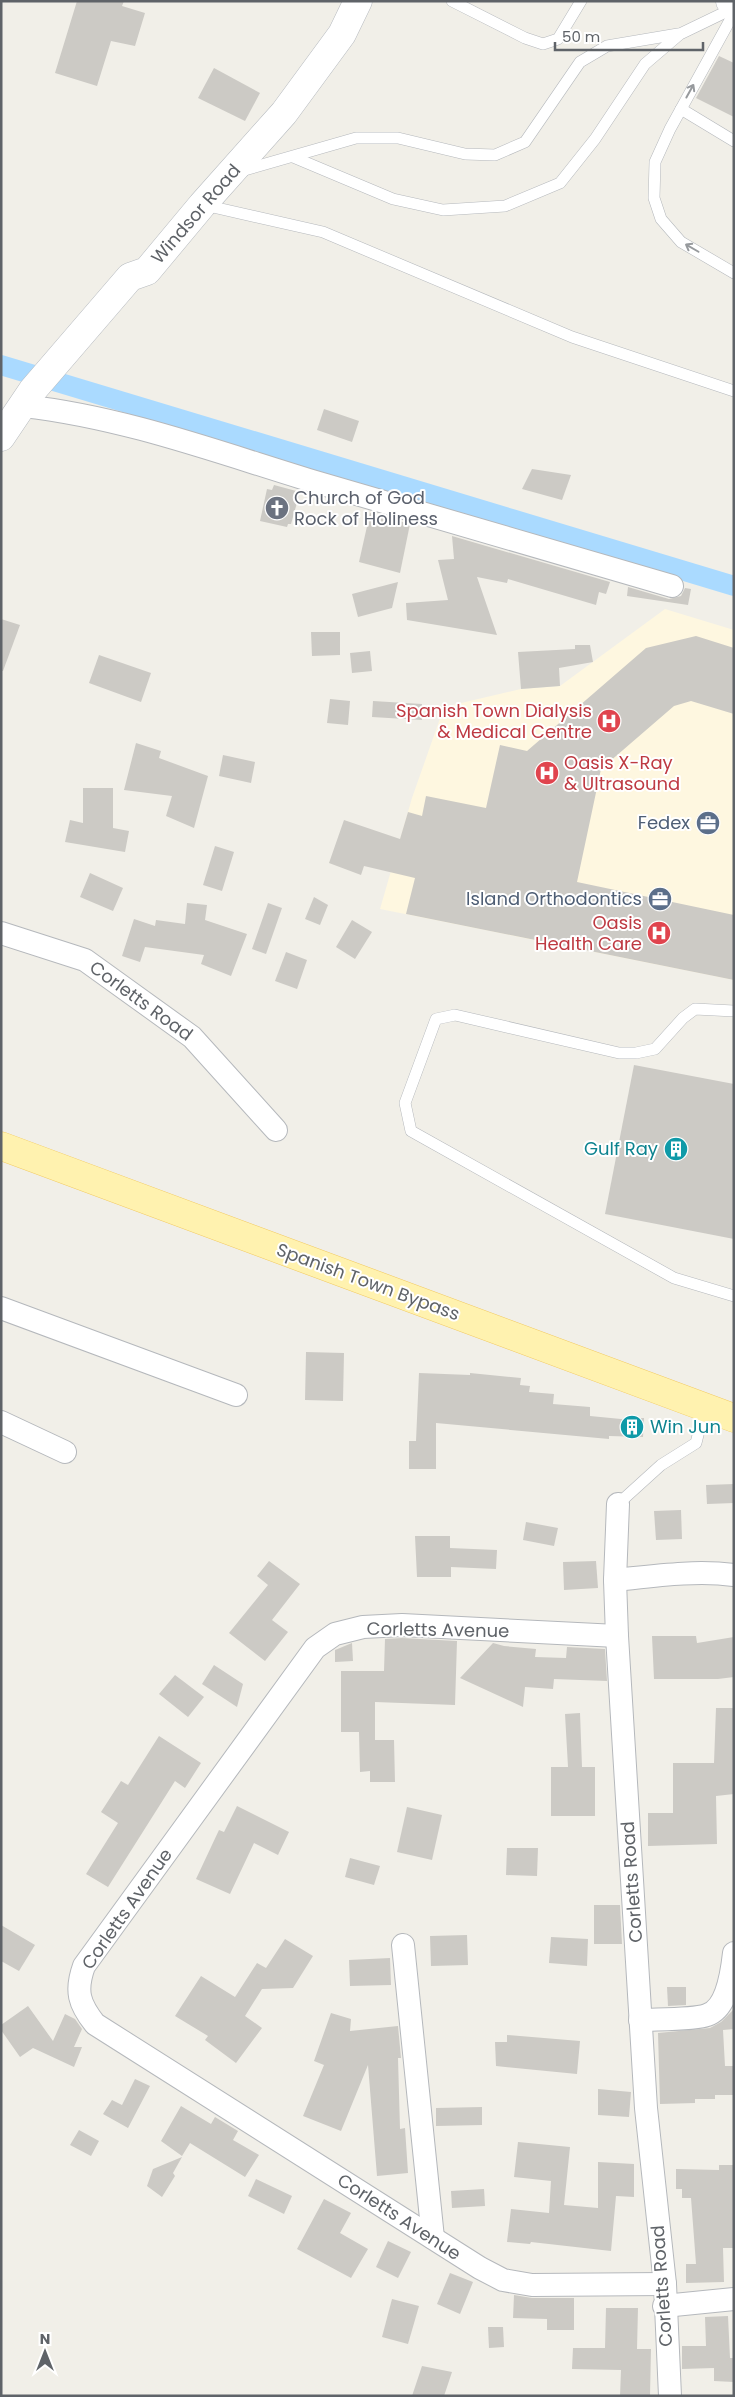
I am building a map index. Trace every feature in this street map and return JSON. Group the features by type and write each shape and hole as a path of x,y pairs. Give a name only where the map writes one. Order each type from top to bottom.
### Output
{"main road":[{"name":"Windsor Road","path":"1,437 28,398 130,277 147,271 202,205 284,113 342,34 358,1"},
{"path":"730,1 734,4"},
{"name":"Spanish Town Bypass","path":"1,1146 734,1418"}],"street":[{"path":"28,398 58,410 119,422 451,523 672,586"},
{"name":"Corletts Road","path":"1,933 85,960 192,1037 276,1130"},
{"path":"1,1308 236,1394"},
{"path":"1,1422 65,1452"},
{"name":"Corletts Road","path":"618,1504 615,1580 617,1636 646,2108 665,2284 664,2306 670,2396"},
{"path":"615,1580 716,1573 734,1575"},
{"name":"Corletts Avenue","path":"617,1636 402,1625 363,1627 336,1634 315,1648 84,1966 79,1979 79,1995 84,2010 95,2024 502,2280 532,2285 665,2284"},
{"path":"403,1945 433,2238"},
{"path":"640,2020 708,2015 717,2007 730,1984 734,1953"},
{"path":"664,2306 734,2299"}],"lane":[{"path":"452,1 525,38 543,44 558,39 581,1"},
{"path":"293,157 393,199 443,210 505,206 560,183 595,139 645,64 680,34 734,8"},
{"path":"734,13 681,109 655,162 654,198 661,219 681,242 734,272"},
{"path":"230,174 356,138 398,138 465,154 495,155 525,142 580,62 607,46 680,34"},
{"path":"681,109 734,141"},
{"path":"202,205 323,232 572,337 734,391"},
{"path":"734,1011 695,1009 683,1018 655,1048 636,1053 618,1053 455,1015 436,1018 405,1103 411,1131 674,1278 734,1296"},
{"name":"Corletts Road","path":"618,1504 661,1465 696,1443 705,1407"}],"shaded area":[{"path":"665,609 734,630 734,980 380,909 412,798 444,707 521,689 560,686"}],"building":[{"path":"77,1 124,1 122,6 145,13 135,46 111,41 97,86 55,73"},
{"path":"719,56 734,63 734,117 696,98"},
{"path":"214,68 260,93 245,121 198,98"},
{"path":"324,409 359,421 352,442 317,430"},
{"path":"532,469 571,475 562,500 522,489"},
{"name":"Church of God Rock of Holiness","path":"274,485 300,492 291,524 288,524 287,527 260,521 267,489 272,490"},
{"path":"370,513 410,524 400,573 359,562"},
{"path":"452,536 610,582 606,594 599,592 596,605 508,579 507,583 477,577 497,635 407,620 406,603 448,600 438,560 454,559"},
{"path":"398,582 392,608 358,617 352,594"},
{"path":"628,587 669,599 681,596 685,588 691,589 688,605 627,596"},
{"path":"1,619 20,625 3,671 1,671"},
{"path":"311,632 340,632 340,655 312,656"},
{"path":"696,636 734,648 734,714 691,701 674,706 601,769 577,882 734,915 734,980 406,914 415,878 364,866 361,875 329,863 344,820 400,839 408,812 422,816 426,796 486,808 500,745 527,751 646,648"},
{"path":"575,645 590,645 593,662 559,668 560,686 521,689 518,652 575,649"},
{"path":"370,651 372,671 352,673 350,653"},
{"path":"99,655 151,673 141,702 89,683"},
{"path":"330,699 350,701 348,725 327,723"},
{"path":"373,701 422,704 422,720 372,717"},
{"path":"136,743 161,751 159,758 208,776 194,828 166,816 172,796 124,790"},
{"path":"223,755 255,762 251,783 219,776"},
{"path":"83,788 113,788 113,828 129,831 125,852 65,842 70,820 83,823"},
{"path":"215,846 234,852 222,891 203,885"},
{"path":"90,873 123,888 113,911 80,897"},
{"path":"314,897 328,905 320,925 305,919"},
{"path":"187,903 207,905 205,920 247,934 231,976 201,964 204,955 145,947 140,962 122,956 134,919 155,926 156,920 185,924"},
{"path":"268,903 282,908 266,954 252,949"},
{"path":"352,920 372,932 355,959 336,947"},
{"path":"286,952 307,960 297,989 275,981"},
{"name":"Gulf Ray","path":"634,1065 734,1084 734,1239 605,1214"},
{"path":"306,1352 344,1353 343,1401 305,1400"},
{"path":"419,1373 470,1375 470,1373 521,1378 520,1385 530,1386 529,1392 554,1394 553,1404 590,1407 590,1416 621,1419 644,1418 643,1437 609,1436 609,1439 436,1423 436,1469 409,1469 409,1441 416,1441"},
{"path":"734,1484 734,1503 707,1504 706,1485"},
{"path":"681,1510 682,1539 656,1540 654,1511"},
{"path":"526,1522 558,1528 554,1546 523,1540"},
{"path":"415,1536 450,1536 450,1548 497,1550 496,1569 451,1567 451,1577 417,1577"},
{"path":"269,1561 300,1584 272,1620 288,1632 265,1661 229,1633 268,1585 257,1576"},
{"path":"596,1561 598,1588 564,1590 563,1562"},
{"path":"652,1636 696,1636 697,1643 734,1637 734,1677 718,1679 654,1679"},
{"path":"385,1639 457,1641 455,1705 375,1702 375,1740 394,1740 395,1782 370,1782 370,1771 360,1772 359,1732 341,1732 341,1671 384,1671"},
{"path":"352,1643 353,1661 335,1662 335,1650"},
{"path":"493,1643 536,1649 535,1657 566,1658 567,1647 605,1649 607,1681 554,1679 553,1689 525,1687 523,1707 460,1678"},
{"path":"214,1665 243,1684 237,1707 202,1684"},
{"path":"175,1675 204,1697 188,1717 159,1694"},
{"path":"716,1708 734,1708 734,1794 716,1796 717,1844 648,1846 648,1813 673,1813 673,1763 714,1763"},
{"path":"580,1713 582,1767 595,1767 595,1816 551,1816 551,1767 568,1767 565,1714"},
{"path":"159,1736 201,1763 185,1788 175,1781 108,1887 86,1874 118,1823 101,1812 121,1781 128,1785"},
{"path":"237,1806 289,1832 278,1855 254,1843 230,1894 196,1879 219,1830 224,1832"},
{"path":"407,1807 442,1815 432,1860 397,1852"},
{"path":"507,1848 538,1848 537,1876 506,1875"},
{"path":"350,1858 380,1866 374,1885 345,1877"},
{"path":"594,1905 620,1905 622,1944 594,1944"},
{"path":"1,1925 35,1945 19,1971 1,1961"},
{"path":"467,1935 468,1965 431,1966 430,1936"},
{"path":"551,1937 588,1939 587,1966 549,1963"},
{"path":"285,1939 313,1956 293,1988 262,1989 245,2016 262,2028 236,2063 205,2040 208,2036 175,2016 201,1976 235,1997 257,1963 266,1968"},
{"path":"390,1958 391,1985 350,1986 349,1960"},
{"path":"667,1987 686,1987 686,2005 668,2006"},
{"path":"28,2006 53,2041 65,2014 75,2019 82,2029 74,2047 82,2047 74,2067 33,2048 20,2057 1,2030 1,2025"},
{"path":"734,2009 734,2029 723,2030 725,2066 734,2066 734,2095 715,2095 715,2099 695,2099 695,2103 660,2104 658,2033 710,2028 721,2022"},
{"path":"331,2013 351,2019 350,2031 398,2026 401,2058 398,2058 400,2129 405,2128 408,2173 377,2176 368,2065 341,2131 303,2116 324,2065 314,2061"},
{"path":"507,2035 580,2041 577,2074 496,2066 495,2042 507,2042"},
{"path":"135,2079 150,2086 128,2128 103,2114 112,2100 122,2105"},
{"path":"598,2089 631,2092 629,2117 598,2115"},
{"path":"181,2106 211,2124 215,2117 238,2131 233,2140 259,2155 245,2177 190,2143 182,2156 161,2141"},
{"path":"482,2107 482,2125 436,2126 436,2108"},
{"path":"79,2130 99,2141 91,2156 70,2145"},
{"path":"518,2142 570,2147 564,2205 598,2208 598,2162 634,2164 634,2197 616,2196 611,2251 531,2242 530,2244 507,2242 511,2209 549,2213 551,2181 514,2177"},
{"path":"182,2157 173,2173 175,2176 162,2197 147,2186 153,2169"},
{"path":"719,2165 734,2165 734,2248 723,2248 724,2282 686,2283 686,2264 696,2264 691,2198 682,2198 682,2189 676,2189 676,2169 719,2170"},
{"path":"256,2179 292,2196 284,2214 248,2196"},
{"path":"484,2189 485,2206 452,2208 451,2191"},
{"path":"324,2199 351,2213 340,2233 368,2249 351,2278 297,2249"},
{"path":"388,2241 411,2252 398,2278 376,2267"},
{"path":"450,2273 473,2282 460,2314 437,2304"},
{"path":"514,2295 532,2298 574,2298 574,2330 547,2330 547,2319 513,2318"},
{"path":"392,2299 419,2306 408,2344 382,2337"},
{"path":"606,2308 638,2308 637,2349 651,2349 650,2396 620,2396 621,2370 572,2369 573,2348 605,2348"},
{"path":"728,2316 730,2358 734,2358 734,2382 714,2381 714,2368 682,2369 682,2346 706,2346 705,2317"},
{"path":"488,2327 503,2327 504,2347 489,2348"},
{"path":"422,2366 452,2372 444,2396 412,2396"}],"waterway":[{"path":"1,365 734,586"}],"place":[{"name":"Church of God Rock of Holiness","path":"277,508"},
{"name":"Spanish Town Dialysis & Medical Centre","path":"609,721"},
{"name":"Oasis X-Ray & Ultrasound","path":"547,773"},
{"name":"Fedex","path":"708,823"},
{"name":"Island Orthodontics","path":"660,899"},
{"name":"Oasis Health Care","path":"659,933"},
{"name":"Gulf Ray","path":"676,1149"},
{"name":"Win Jun","path":"632,1427"}]}
